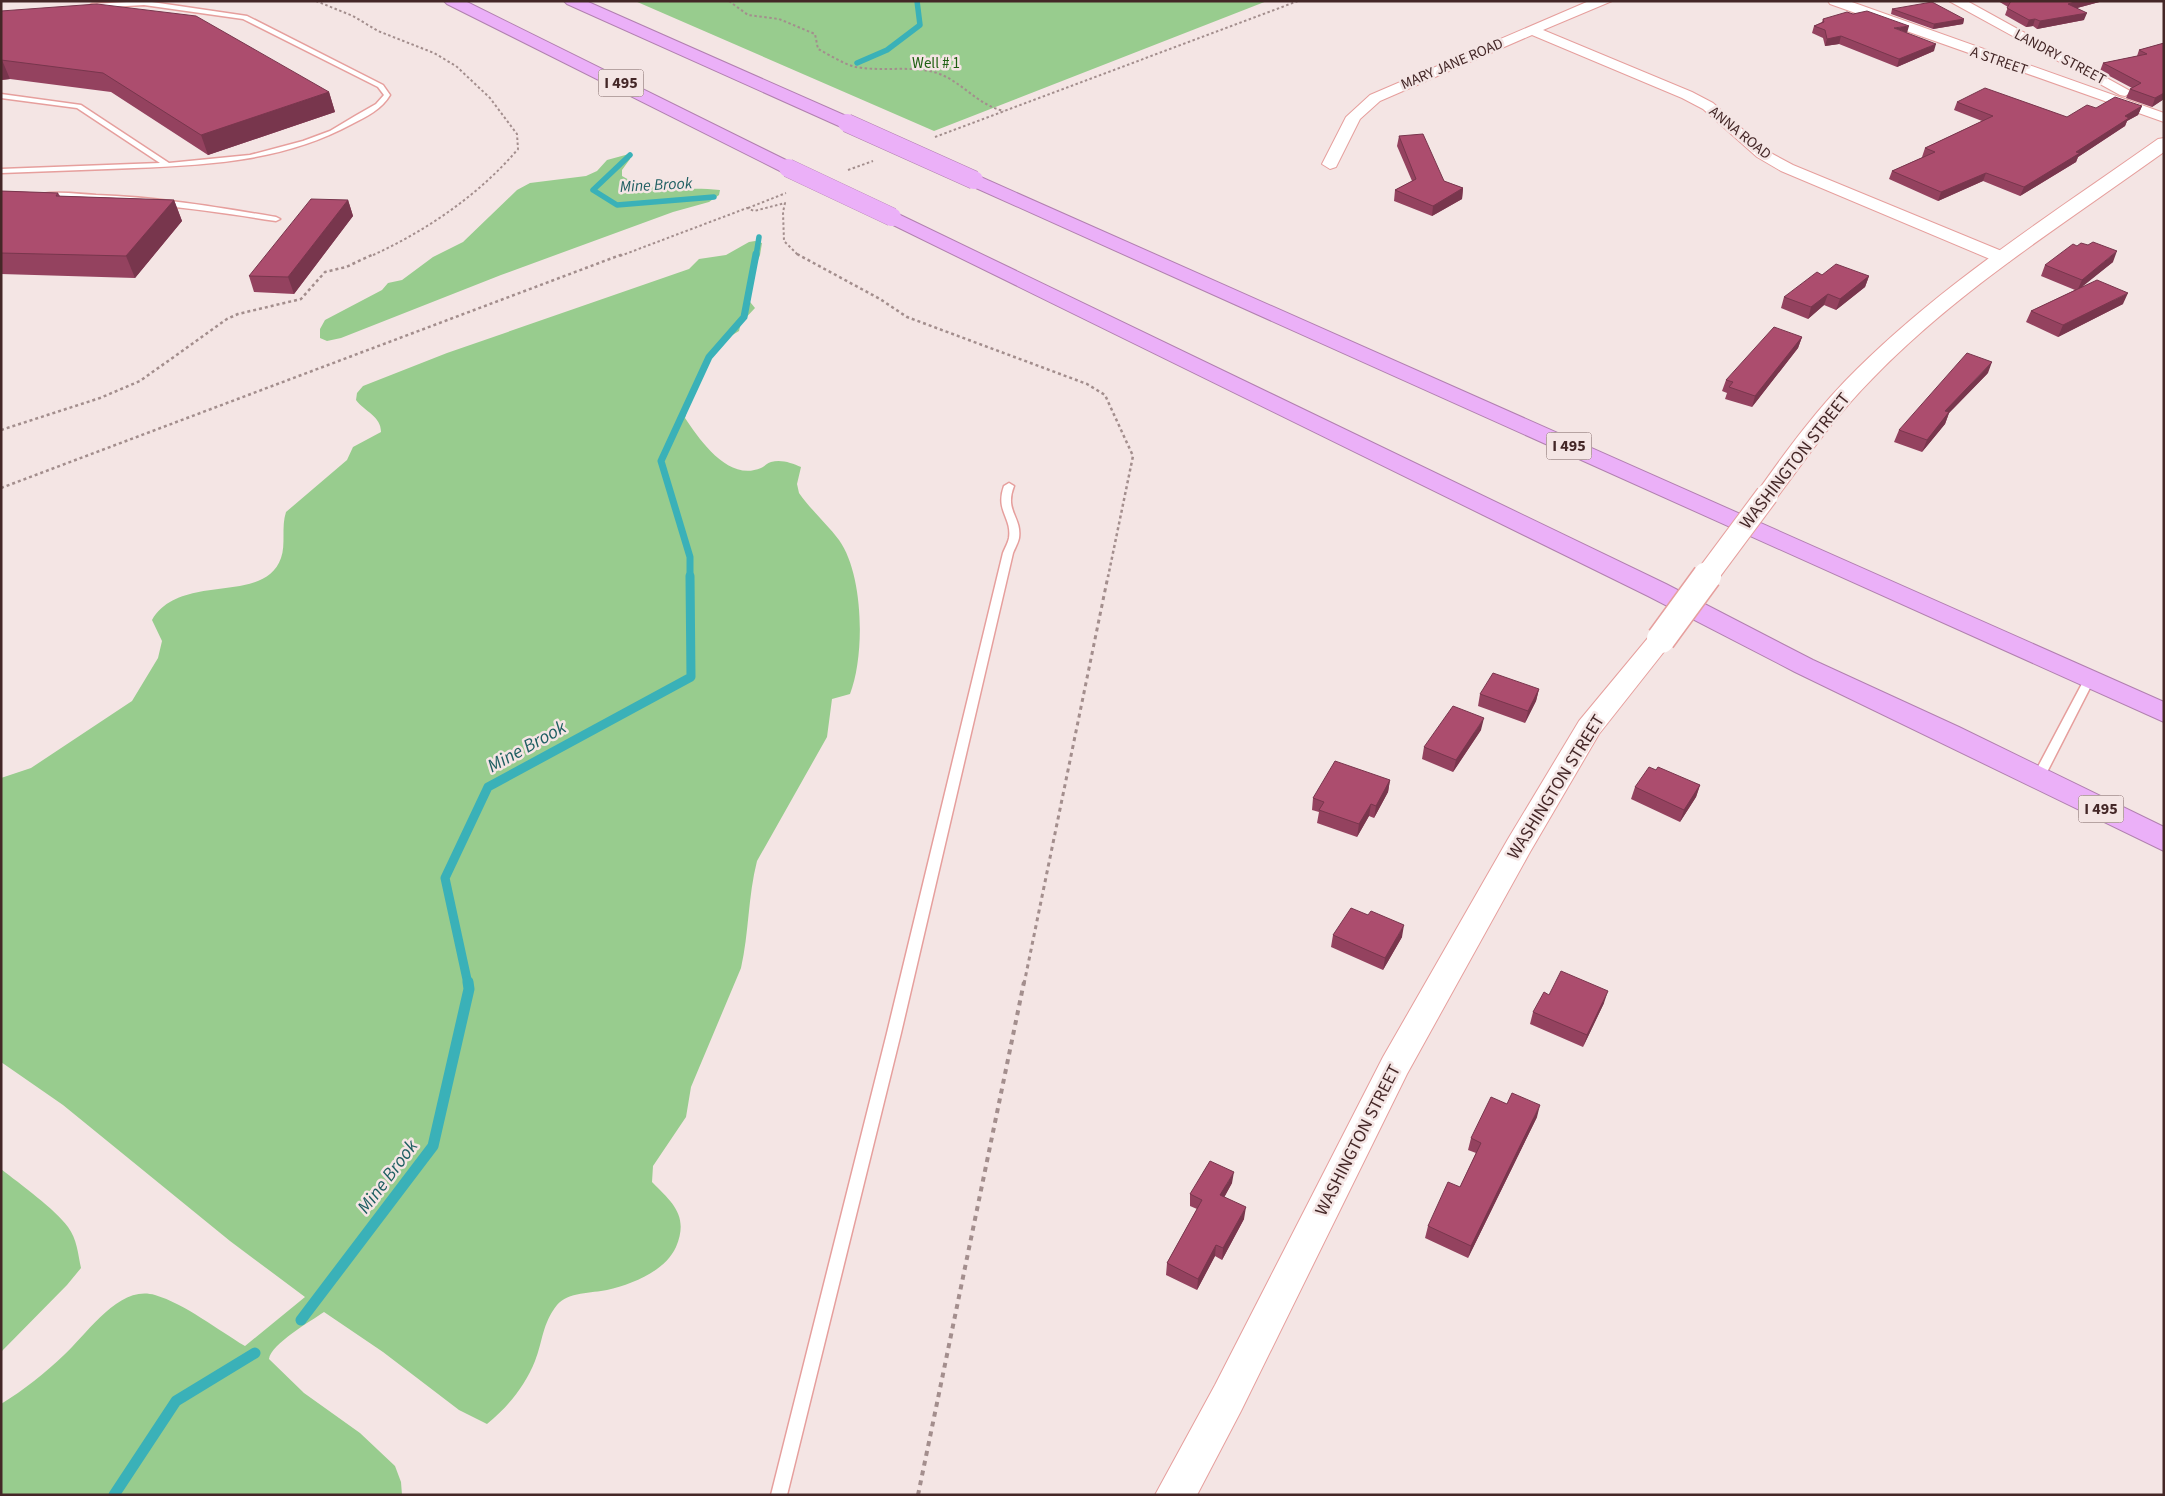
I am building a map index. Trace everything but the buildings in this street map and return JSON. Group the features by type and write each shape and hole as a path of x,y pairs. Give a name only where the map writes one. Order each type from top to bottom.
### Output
{"highway":[{"name":"I 495","path":"452,1 694,119 788,168 1657,590 1804,666 2164,840"},
{"name":"I 495","path":"572,1 2164,713"}],"main road":[{"name":"WASHINGTON STREET","path":"1174,1495 1228,1398 1395,1066 1518,847 1589,728 1661,639 1821,424 1864,375 1895,344 1949,299 2164,143"}],"street":[{"name":"MARY JANE ROAD","path":"1330,164 1354,117 1375,98 1584,7 1605,1"},
{"name":"A STREET","path":"1834,1 2164,118"},
{"path":"1854,8 1870,1"},
{"name":"LANDRY STREET","path":"1956,1 2164,113"},
{"name":"ANNA ROAD","path":"1532,30 1687,95 1708,106 1751,146 1787,168 2003,258"}],"lane":[{"path":"1,171 231,161 310,141 335,131 368,112 386,98 387,92 381,86 245,17 144,3 87,7"},
{"path":"1,96 79,106 168,165"},
{"path":"33,196 100,196 161,201 276,219"},
{"path":"779,1495 894,1033 1008,553 1014,538 1012,523 1004,507 1004,495 1009,486"},
{"path":"2038,778 2089,680"}],"path":[{"path":"1,430 100,398 140,381 227,319 238,314 301,298 325,272 346,267 377,253 437,221 502,168 518,149 517,134 490,98 456,66 434,53 378,31 353,16 316,1"},
{"path":"729,1 748,15 779,19 815,34 818,49 851,66 926,71 939,74 960,85 984,106 1005,111"},
{"path":"931,139 1298,1"},
{"path":"839,173 876,160"},
{"path":"1,488 793,191"},
{"path":"747,208 754,211 785,203 783,213 784,241 793,252 847,283 890,303 908,317 1087,384 1105,395 1134,456 918,1495"}],"green space":[{"name":"Well # 1","path":"635,1 1267,1 934,131"},
{"path":"629,154 630,159 622,170 622,176 633,182 657,187 720,190 719,195 709,202 673,212 501,275 341,338 327,341 320,338 320,329 325,320 382,290 388,283 402,280 433,257 463,242 517,190 530,183 586,176 597,171 607,160"},
{"path":"749,242 762,243 760,255 746,291 746,297 755,308 741,323 739,331 716,345 694,385 685,418 716,457 737,469 749,471 761,468 771,462 779,461 801,467 797,484 799,493 839,540 847,555 857,594 860,638 855,678 850,694 832,699 827,737 757,861 741,968 691,1087 686,1117 653,1166 652,1182 672,1204 680,1218 680,1236 676,1247 656,1270 637,1280 607,1290 574,1295 557,1305 548,1319 538,1354 526,1379 509,1403 487,1424 459,1410 383,1352 324,1312 284,1340 271,1353 269,1359 304,1393 360,1433 395,1466 401,1482 402,1495 1,1495 1,1404 26,1387 64,1355 93,1324 116,1304 129,1297 142,1294 155,1295 190,1311 245,1346 305,1297 230,1241 63,1105 1,1062 1,778 31,768 132,701 158,658 162,641 152,620 165,605 182,596 258,581 272,572 281,558 286,512 347,460 353,447 381,432 375,418 356,400 357,393 363,386 447,353 689,269 699,259 726,255"},
{"path":"1,1169 46,1205 68,1227 75,1242 81,1268 67,1285 1,1352"}],"waterway":[{"name":"Mine Brook","path":"857,63 887,50 920,25 917,1"},
{"name":"Mine Brook","path":"630,155 593,190 617,205 714,197"},
{"name":"Mine Brook","path":"756,256 759,237"},
{"name":"Mine Brook","path":"690,576 690,557 661,461 709,357 744,317 756,254"},
{"name":"Mine Brook","path":"468,984 445,878 488,787 691,677 690,576"},
{"name":"Mine Brook","path":"301,1320 433,1146 469,989 468,982"},
{"name":"Mine Brook","path":"114,1495 176,1401 255,1353"}]}
